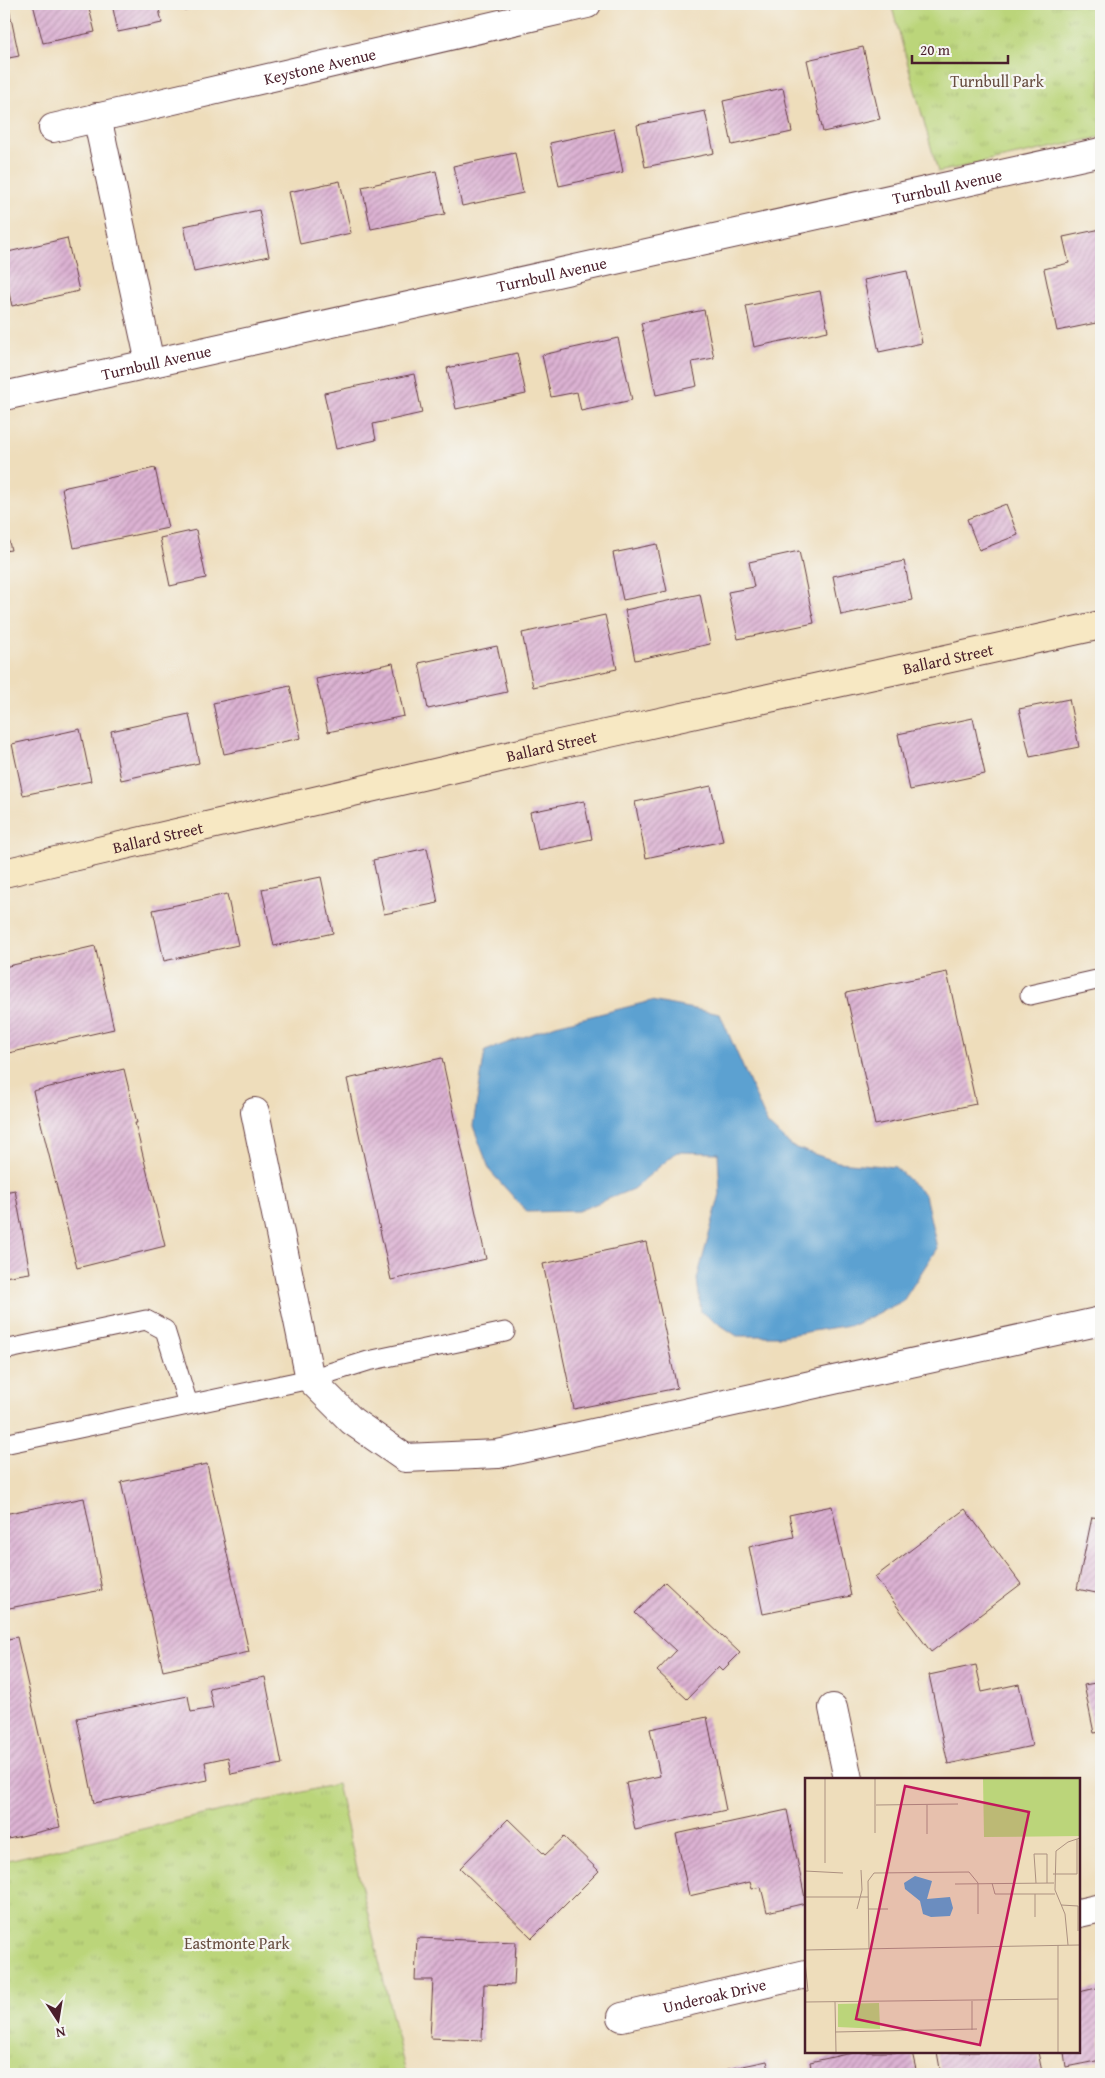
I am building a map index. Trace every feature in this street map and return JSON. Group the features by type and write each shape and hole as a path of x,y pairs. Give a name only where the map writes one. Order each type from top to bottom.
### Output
{"street":[{"name":"Keystone Avenue","path":"53,128 587,4"},
{"path":"97,117 150,363"},
{"name":"Turnbull Avenue","path":"4,396 1101,152"},
{"name":"Ballard Street","path":"4,873 555,745 1101,626"},
{"path":"255,1112 310,1379 352,1421 405,1458 498,1454 1101,1321"},
{"path":"833,1708 848,1778"},
{"path":"1080,1913 1101,1908"},
{"name":"Underoak Drive","path":"622,2017 805,1974"}],"lane":[{"path":"1030,995 1101,979"},
{"path":"4,1350 146,1320 165,1330 188,1404"},
{"path":"4,1444 310,1379 368,1361 505,1332"}],"green space":[{"name":"Turnbull Park","path":"891,4 1101,4 1101,137 938,172"},
{"name":"Eastmonte Park","path":"337,1784 406,2074 4,2074 4,1861"}],"water":[{"path":"651,1001 720,1014 768,1125 793,1147 838,1162 895,1167 925,1195 937,1248 903,1301 856,1324 782,1336 737,1336 701,1312 697,1279 720,1194 718,1153 677,1152 633,1189 578,1211 527,1212 490,1171 473,1126 485,1051 556,1025"}],"building":[{"path":"8,4 19,56 4,59 4,5"},
{"path":"33,4 88,4 95,32 43,43"},
{"path":"112,4 158,4 162,23 118,32"},
{"path":"183,4 212,4 212,5 184,10"},
{"path":"863,47 880,119 823,132 807,60"},
{"path":"783,88 792,132 732,145 723,101"},
{"path":"705,111 714,153 645,167 637,125"},
{"path":"614,129 623,172 559,186 550,143"},
{"path":"515,153 523,193 462,206 453,166"},
{"path":"436,171 445,214 371,229 362,187"},
{"path":"340,181 351,233 300,244 289,192"},
{"path":"259,210 269,256 194,272 184,226"},
{"path":"1101,229 1101,322 1057,331 1044,269 1069,263 1063,237"},
{"path":"67,238 79,291 12,306 4,271 4,253"},
{"path":"907,271 922,343 879,352 864,280"},
{"path":"820,291 828,331 754,347 746,306"},
{"path":"704,310 714,358 692,362 697,386 656,395 641,323"},
{"path":"618,338 632,400 581,411 577,392 551,397 542,355"},
{"path":"517,353 526,394 456,409 447,368"},
{"path":"414,374 422,413 373,424 376,440 336,449 324,393"},
{"path":"155,468 168,528 74,548 62,488"},
{"path":"1101,496 1101,513 1100,514 1097,497"},
{"path":"1006,504 1018,535 979,550 967,519"},
{"path":"4,522 11,550 4,551"},
{"path":"196,530 206,578 170,586 160,538"},
{"path":"657,544 667,591 623,600 613,553"},
{"path":"799,551 814,623 738,639 728,592 754,587 749,562"},
{"path":"904,561 912,600 841,615 833,576"},
{"path":"700,594 710,644 635,660 625,610"},
{"path":"605,615 617,669 533,687 522,633"},
{"path":"497,646 507,692 428,709 419,663"},
{"path":"393,663 404,716 328,732 316,679"},
{"path":"290,686 301,738 224,754 213,703"},
{"path":"1069,699 1079,747 1030,757 1019,709"},
{"path":"189,714 199,763 121,780 111,731"},
{"path":"973,718 985,774 910,790 898,734"},
{"path":"80,729 91,781 23,795 12,744"},
{"path":"711,786 723,841 646,858 635,802"},
{"path":"584,801 592,839 538,850 530,812"},
{"path":"427,848 438,903 384,914 373,860"},
{"path":"321,877 333,933 274,946 262,889"},
{"path":"227,894 238,945 164,961 153,910"},
{"path":"95,946 114,1029 4,1054 4,967"},
{"path":"947,972 976,1104 875,1125 846,993"},
{"path":"442,1058 486,1259 391,1280 347,1079"},
{"path":"124,1069 165,1246 77,1268 33,1091"},
{"path":"15,1190 30,1273 4,1277 4,1192"},
{"path":"646,1242 677,1388 574,1409 543,1264"},
{"path":"207,1464 249,1652 163,1671 121,1482"},
{"path":"84,1498 102,1590 4,1609 4,1514"},
{"path":"832,1506 851,1596 763,1614 749,1547 794,1537 789,1515"},
{"path":"965,1509 1021,1584 931,1652 875,1577"},
{"path":"1092,1517 1101,1518 1101,1594 1077,1589"},
{"path":"665,1582 740,1653 723,1670 719,1666 687,1699 657,1671 676,1651 635,1613"},
{"path":"17,1637 60,1827 4,1840 4,1640"},
{"path":"976,1665 982,1692 1019,1684 1032,1746 948,1764 929,1675"},
{"path":"265,1677 282,1764 231,1774 228,1757 205,1762 208,1780 94,1803 77,1718 188,1696 191,1712 213,1708 209,1688"},
{"path":"1101,1682 1101,1732 1094,1733 1084,1685"},
{"path":"707,1717 726,1810 635,1830 626,1783 660,1776 650,1729"},
{"path":"787,1810 805,1903 767,1912 761,1887 752,1889 750,1882 689,1896 676,1834"},
{"path":"508,1819 545,1855 564,1837 599,1871 532,1938 460,1868"},
{"path":"417,1938 516,1942 514,1985 484,1984 482,2040 430,2038 433,1980 415,1980"},
{"path":"1101,1987 1101,2060 1066,2067 1064,2053 1080,2053 1080,1992"},
{"path":"851,2053 912,2053 917,2074 812,2074 810,2062"},
{"path":"937,2053 1038,2053 1042,2072 1034,2074 941,2074"},
{"path":"767,2061 770,2074 710,2074 710,2073"}]}
